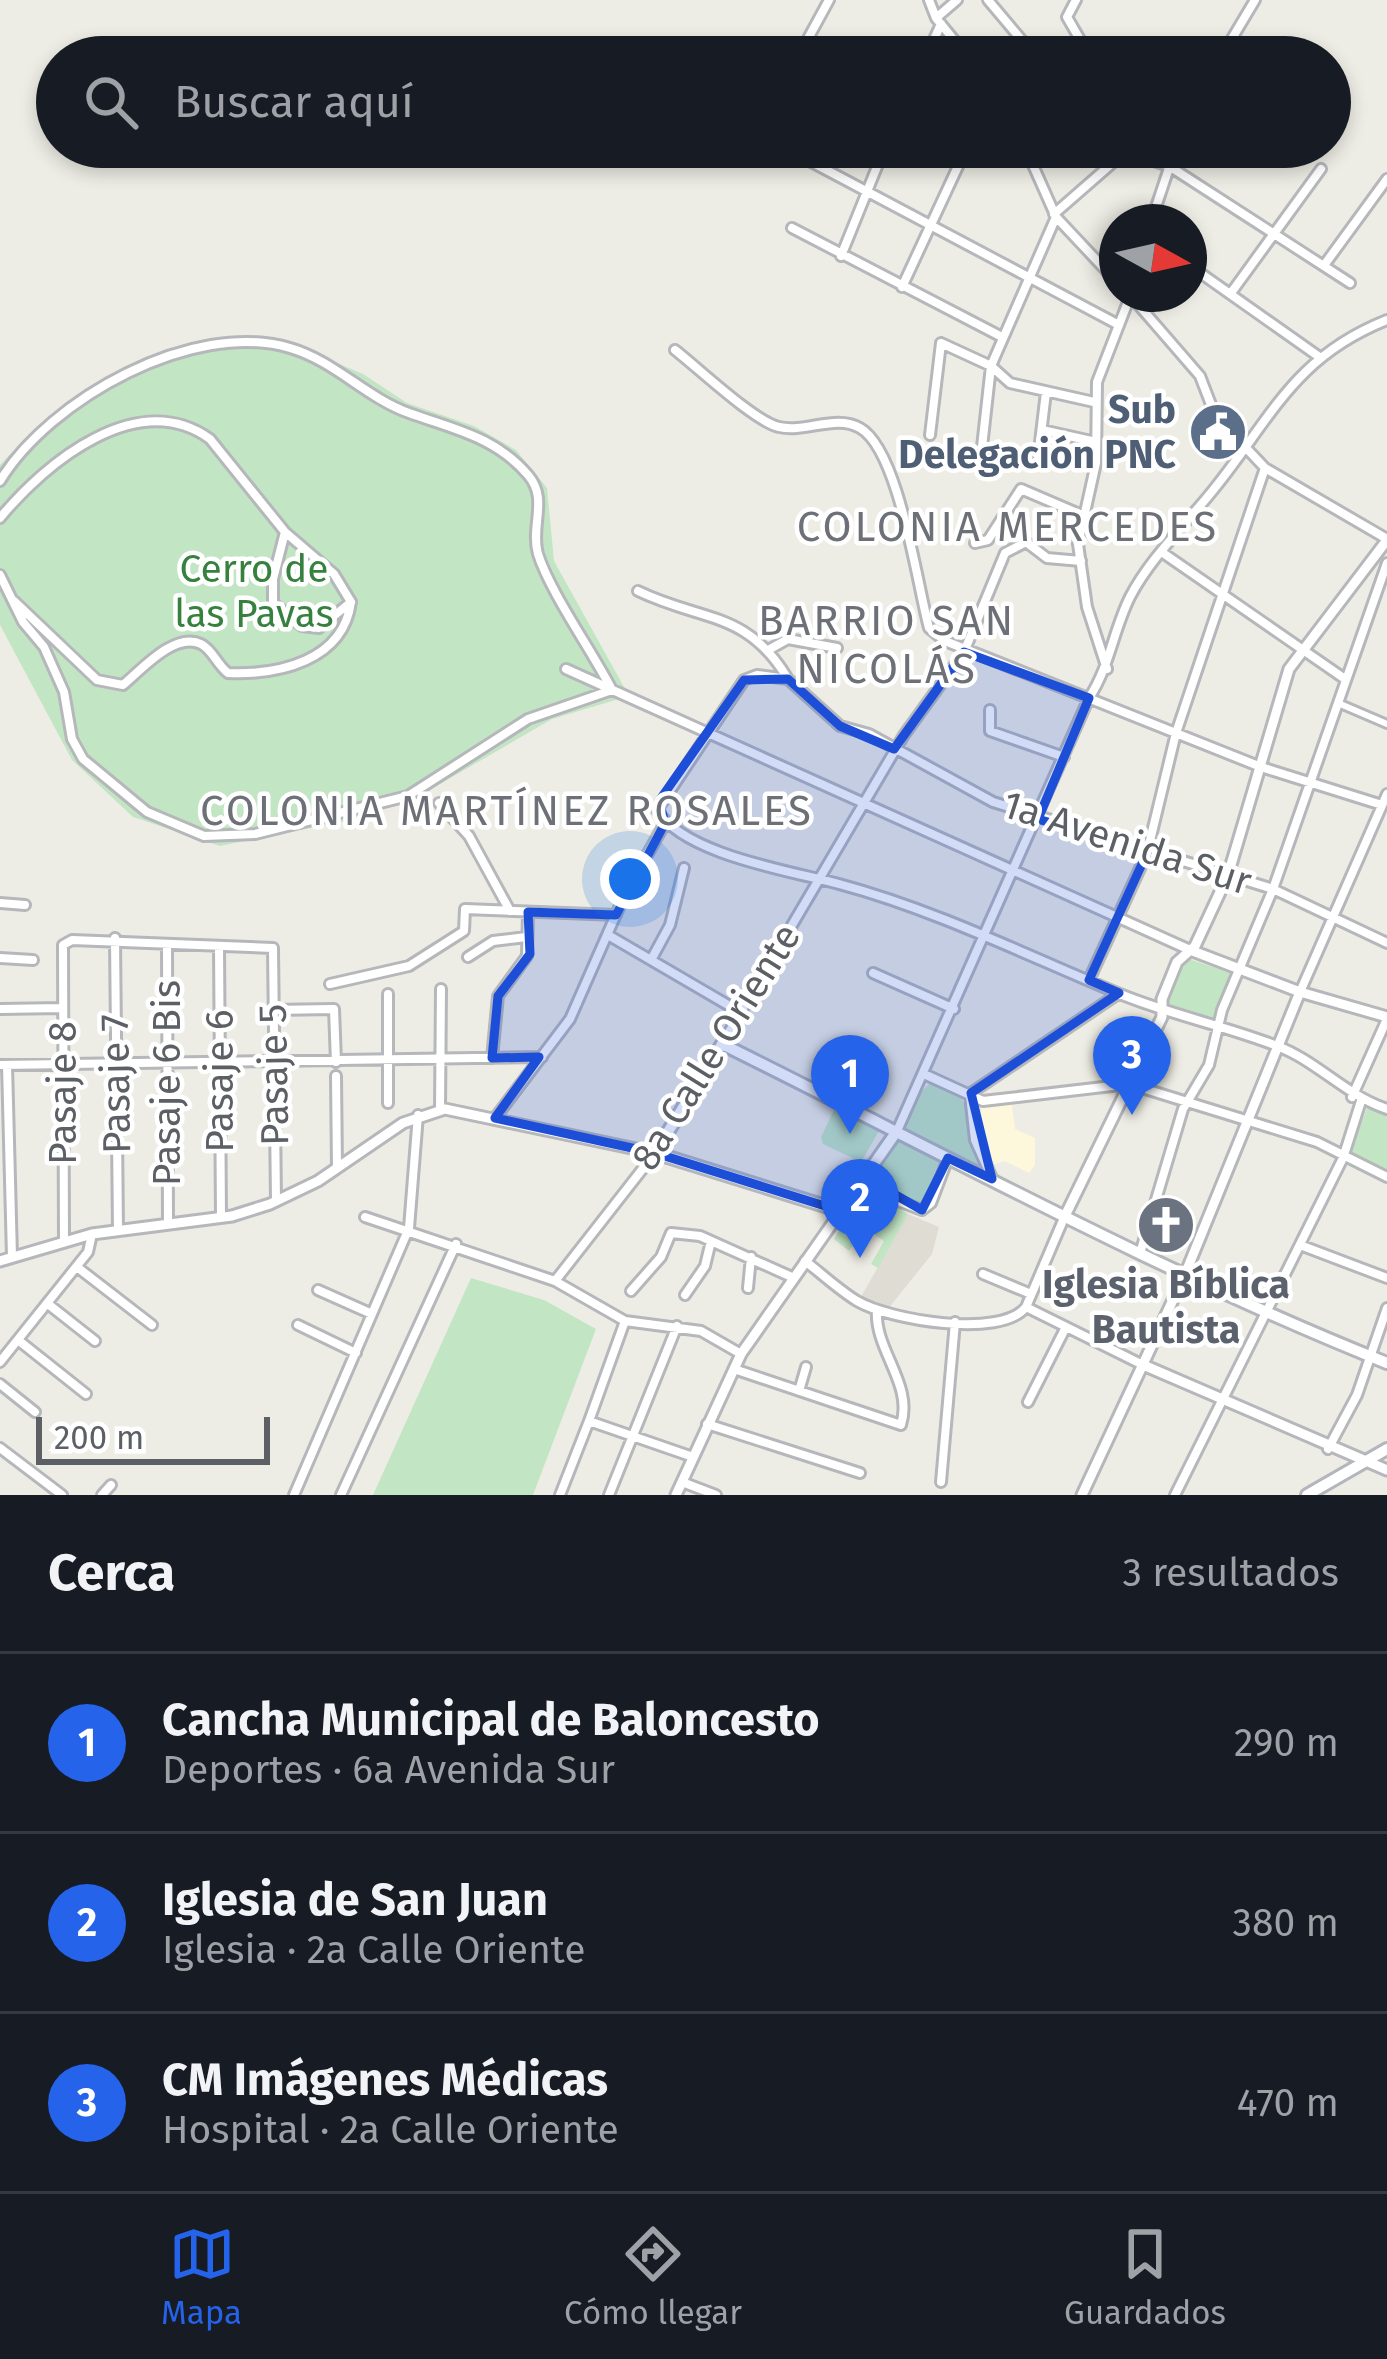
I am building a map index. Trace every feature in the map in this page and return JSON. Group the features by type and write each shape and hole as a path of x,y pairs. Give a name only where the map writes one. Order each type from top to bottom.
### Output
{"main road":[{"path":"722,1044 1064,1218 1387,1363"},
{"name":"8a Calle Oriente","path":"655,1153 722,1044"},
{"path":"655,1153 841,1211 897,1131"},
{"path":"1307,1495 1387,1449"}],"street":[{"path":"809,36 829,0"},
{"path":"929,0 951,36"},
{"path":"934,36 939,21 958,0"},
{"path":"988,0 1018,36"},
{"path":"1076,0 1066,17 1077,36"},
{"path":"1234,36 1255,0"},
{"path":"821,168 1119,325"},
{"path":"841,256 875,168"},
{"path":"902,287 956,168"},
{"path":"1034,168 1055,215 1099,263"},
{"path":"982,448 991,366 1055,215 1107,168"},
{"path":"1157,204 1168,168"},
{"path":"1172,168 1350,283"},
{"path":"1232,292 1321,170"},
{"path":"1324,264 1387,178"},
{"path":"792,228 1002,337"},
{"path":"1207,277 1318,356"},
{"path":"1107,669 1087,607 1078,544 1096,463 1094,402 1124,312"},
{"path":"805,1261 893,1317 999,1323 1017,1318 1162,1011 1177,962 1190,950 1228,875 1282,687 1301,649 1387,540 1265,468 1215,415 1200,376 1145,312"},
{"path":"897,1131 986,940 1088,698 1107,669 1128,602 1246,448 1284,389 1318,356 1387,320"},
{"path":"930,435 941,343 991,366 1010,383 1094,402"},
{"path":"0,481 74,403 134,370 184,351 285,346 326,360 368,393 409,413 471,433 532,479 540,506 537,551 612,690"},
{"path":"675,350 771,426 801,430 842,422 864,429 884,457 929,628 964,652 1262,767 1382,805"},
{"path":"1037,459 1046,392"},
{"path":"0,518 88,439 109,436 131,422 156,421 197,429 285,532 334,574 351,602 342,629 314,658 277,671 228,673 208,648 188,641 176,644 123,685 97,680 4,591"},
{"path":"1042,430 1096,442"},
{"path":"1089,980 1147,854 1176,733 1265,468"},
{"path":"988,541 1021,489 1084,515"},
{"path":"285,532 273,603 302,626 319,628 351,602"},
{"path":"975,543 988,541 1006,553 1026,542 1047,558 1081,561"},
{"name":"8a Calle Oriente","path":"722,1044 896,750 964,652 1006,553"},
{"path":"1163,553 1345,680"},
{"path":"1141,1250 1189,1099 1209,1065 1238,970 1273,889 1387,563"},
{"path":"1364,569 1382,580"},
{"path":"0,575 4,591 44,647 64,692 72,739 83,759 147,812 204,836 255,834 408,796 446,777 528,719 612,690"},
{"path":"638,591 728,620 770,649 788,640 837,648"},
{"name":"1a Avenida Sur","path":"770,649 788,679 840,726 993,802 1147,854 1273,889 1387,943"},
{"path":"566,669 1016,869 1117,919 1238,970 1387,1018 1357,1098 1342,1158 1175,1495"},
{"path":"788,679 757,675 744,680 657,810 665,824 765,868 898,901 1162,1011 1282,1047 1357,1098 1387,1109"},
{"path":"1338,703 1387,724"},
{"path":"990,710 990,731 1064,758"},
{"path":"1082,1495 1186,1272 1387,794"},
{"path":"439,803 469,836 510,911"},
{"path":"495,1118 570,1019 616,915 665,824"},
{"path":"651,960 670,925 684,868"},
{"path":"0,903 25,904"},
{"path":"330,984 409,966 464,932 465,909 616,915"},
{"path":"491,1058 498,996 527,956 528,912"},
{"path":"608,935 740,1012"},
{"path":"468,957 493,940 526,937"},
{"path":"115,938 219,946"},
{"name":"Pasaje 8","path":"64,1241 63,945 115,938"},
{"name":"Pasaje 7","path":"115,938 118,1230"},
{"name":"Pasaje 6 Bis","path":"167,944 168,1222"},
{"name":"Pasaje 5","path":"219,946 273,948 276,1201"},
{"name":"Pasaje 6","path":"219,946 221,1217"},
{"path":"0,958 33,960"},
{"path":"873,974 954,1010"},
{"path":"440,1110 441,989"},
{"path":"388,994 388,1103"},
{"path":"970,1094 1119,994"},
{"path":"0,1009 62,1008"},
{"path":"272,1010 334,1009 337,1168"},
{"path":"12,1257 5,1198 4,1065 542,1057"},
{"path":"924,1074 987,1101 1129,1084 1317,1142 1387,1177"},
{"path":"970,1094 975,1140 992,1179"},
{"path":"0,1261 92,1234 221,1217 276,1201 418,1115 440,1110 655,1153"},
{"path":"294,1495 409,1228 418,1115"},
{"name":"8a Calle Oriente","path":"555,1281 655,1153"},
{"path":"864,1177 893,1199 922,1210 931,1203 948,1158"},
{"path":"676,1495 742,1354 841,1211"},
{"path":"365,1216 555,1281 625,1321 701,1331 742,1354"},
{"path":"0,1227 11,1227"},
{"path":"631,1291 661,1257 671,1233 711,1241 794,1278"},
{"path":"0,1362 76,1267 92,1234"},
{"path":"685,1295 705,1267 711,1241"},
{"path":"341,1495 456,1244"},
{"path":"1300,1245 1387,1278"},
{"path":"748,1288 751,1257"},
{"path":"76,1267 152,1325"},
{"path":"983,1274 1031,1294"},
{"path":"318,1290 372,1314"},
{"path":"47,1304 94,1341"},
{"path":"1025,1307 1220,1402 1387,1470"},
{"path":"1328,1449 1371,1356 1387,1308"},
{"path":"734,1369 901,1425 903,1393 878,1328 877,1310"},
{"path":"560,1495 625,1321"},
{"path":"941,1482 955,1322"},
{"path":"298,1324 356,1353"},
{"path":"609,1495 676,1327"},
{"path":"1028,1402 1066,1327"},
{"path":"17,1340 86,1394"},
{"path":"799,1391 806,1366"},
{"path":"0,1384 35,1412"},
{"path":"590,1419 693,1457"},
{"path":"707,1424 860,1473"},
{"path":"0,1448 62,1495"},
{"path":"682,1482 716,1495"},
{"path":"103,1495 111,1485"}],"highlighted area":[{"path":"964,652 1089,698 1038,819 1147,853 1089,980 1119,993 971,1093 992,1179 948,1158 922,1210 864,1177 841,1211 655,1153 495,1118 539,1057 492,1058 498,996 530,954 528,912 616,915 665,823 659,801 744,680 788,679 840,726 894,749"}],"shaded area":[{"path":"1012,1105 1015,1129 1035,1138 1035,1165 1029,1173 1005,1161 995,1164 978,1134 982,1107"},
{"path":"908,1214 939,1227 932,1254 887,1310 861,1297"}],"green space":[{"name":"Cerro de las Pavas","path":"280,339 363,374 407,403 474,426 516,450 547,488 554,561 629,696 552,719 416,798 351,820 220,846 133,817 72,760 0,625 0,465 63,406 126,369 195,348"},
{"path":"1183,957 1231,973 1214,1023 1166,1007"},
{"path":"935,1078 964,1103 979,1166 905,1131 915,1098"},
{"path":"835,1108 879,1131 861,1162 823,1144 821,1137"},
{"path":"1367,1108 1387,1114 1387,1174 1356,1160 1350,1152"},
{"path":"893,1140 905,1140 940,1159 922,1205 906,1201 874,1176"},
{"path":"866,1187 908,1214 878,1268 871,1264 884,1241 864,1228 849,1251 834,1239"},
{"path":"471,1278 544,1300 596,1329 533,1495 373,1495"}],"place":[{"name":"Sub Delegación PNC","path":"1218,432"},
{"name":"CM Imágenes Médicas","path":"1132,1115"},
{"name":"Cancha Municipal de Baloncesto","path":"850,1134"},
{"name":"Iglesia Bíblica Bautista","path":"1166,1225"},
{"name":"Iglesia de San Juan","path":"860,1258"}],"district":[{"name":"COLONIA MERCEDES","path":"1008,527"},
{"name":"BARRIO SAN NICOLÁS","path":"887,645"},
{"name":"COLONIA MARTÍNEZ ROSALES","path":"507,811"}]}
